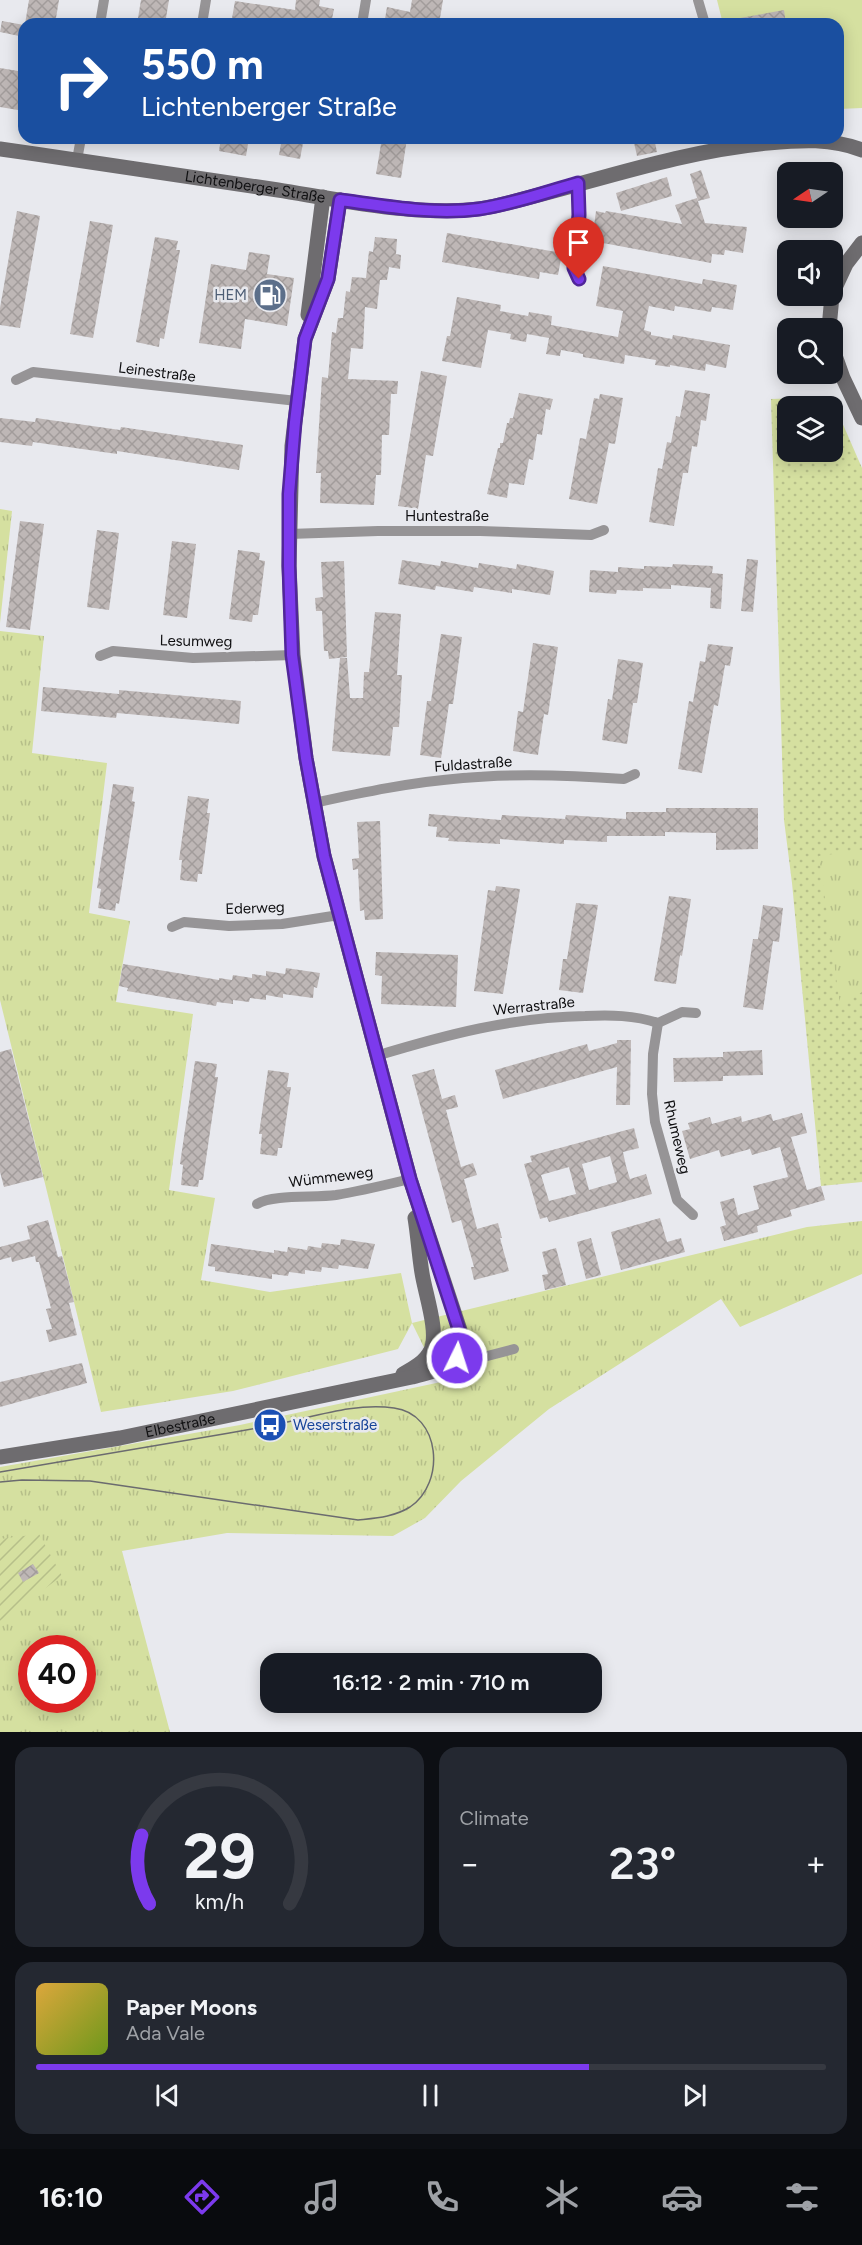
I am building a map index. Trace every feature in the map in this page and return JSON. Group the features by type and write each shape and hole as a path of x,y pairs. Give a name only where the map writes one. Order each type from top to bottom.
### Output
{"street":[{"path":"101,18 104,0"},
{"path":"203,18 206,0"},
{"path":"363,18 366,0"},
{"path":"698,0 703,18"},
{"path":"77,160 80,144"},
{"name":"Lichtenberger Straße","path":"0,148 340,200 438,210 477,209 517,201 732,144"},
{"name":"Lichtenberger Straße","path":"842,144 862,150"},
{"path":"578,183 579,215 574,268 579,279"},
{"path":"323,197 291,455 289,534 292,655 299,713 324,856 410,1179 459,1330 461,1347 457,1358 449,1366"},
{"path":"305,339 328,279 340,200"},
{"path":"843,271 862,243"},
{"name":"Leinestraße","path":"16,380 33,372 297,401"},
{"path":"843,378 862,418"},
{"name":"Huntestraße","path":"289,534 480,531 591,535 604,530"},
{"name":"Lesumweg","path":"100,657 113,651 193,658 292,655"},
{"name":"Fuldastraße","path":"314,803 373,790 462,778 542,775 624,778 635,774"},
{"name":"Ederweg","path":"171,927 184,922 229,926 282,924 339,915"},
{"path":"658,1023 682,1012 696,1014"},
{"name":"Werrastraße","path":"376,1056 434,1038 523,1020 615,1015 640,1017 658,1023"},
{"name":"Rhumeweg","path":"658,1023 653,1054 652,1094 655,1122 677,1200 693,1215"},
{"path":"360,1388 416,1367 432,1349 434,1337 422,1272 410,1179"},
{"name":"Wümmeweg","path":"257,1204 267,1198 337,1195 410,1179"},
{"path":"360,1388 412,1377 514,1349"},
{"name":"Elbestraße","path":"0,1458 120,1438 360,1388"}],"green space":[{"path":"717,0 862,0 862,108 844,109 844,18 722,18"},
{"path":"771,399 777,399 777,462 843,462 843,424 862,468 862,1182 821,1186 784,820"},
{"path":"0,509 12,511 0,623"},
{"path":"0,631 44,636 32,753 107,763 89,913 130,921 116,1002 193,1014 169,1190 215,1198 201,1280 270,1292 401,1273 412,1323 398,1349 233,1391 101,1412 0,1000"},
{"path":"862,850 862,992 840,1005 819,856"},
{"path":"862,1221 862,1274 740,1327 721,1299 549,1409 461,1481 425,1518 393,1536 227,1533 122,1551 170,1732 0,1732 0,1467 240,1425 441,1382 412,1323 807,1227"},
{"path":"39,1534 62,1576 0,1621 0,1539"}],"building":[{"path":"29,0 59,0 56,18 26,18"},
{"path":"141,0 169,0 166,18 138,18"},
{"path":"296,0 320,0 319,6 334,9 332,18 232,18 235,1 295,10"},
{"path":"412,0 443,0 440,18 385,18 387,7 410,12"},
{"path":"784,10 785,18 740,18"},
{"path":"2,21 18,24 18,36 0,32"},
{"path":"0,68 18,71 18,110 0,107"},
{"path":"220,144 248,144 246,156 219,151"},
{"path":"281,144 303,144 300,159 279,155"},
{"path":"381,144 406,144 401,178 376,174"},
{"path":"634,144 655,144 657,152 637,156"},
{"path":"701,170 710,198 698,201 690,174"},
{"path":"667,177 672,196 621,211 616,193"},
{"path":"697,198 705,223 747,227 743,253 725,250 724,255 712,254 711,263 592,241 596,211 682,224 675,205"},
{"path":"17,211 40,216 20,328 0,325 0,308"},
{"path":"90,221 113,225 93,338 70,334"},
{"path":"447,233 562,253 558,275 540,272 539,279 442,262"},
{"path":"155,237 178,241 176,250 180,250 164,339 160,338 159,347 136,342"},
{"path":"375,237 397,239 396,254 401,255 400,269 389,267 387,280 380,280 377,309 365,307 363,349 351,348 348,379 398,381 397,394 391,394 389,435 382,435 381,475 376,475 374,505 320,503 321,473 316,473 322,377 328,378 332,332 336,333 338,318 343,318 346,291 350,292 352,277 366,278 369,251 373,252"},
{"path":"249,252 270,255 267,274 294,278 287,326 245,319 241,349 199,343 211,264 246,270"},
{"path":"603,266 702,284 703,279 737,285 733,310 712,307 711,312 675,306 674,311 649,306 644,330 651,332 651,335 672,339 673,335 730,345 726,368 706,364 705,371 670,365 670,367 655,365 656,360 625,355 624,364 583,357 583,354 561,350 560,356 546,354 549,338 527,334 526,342 510,339 511,334 488,330 481,368 442,361 447,336 450,336 457,297 501,305 500,311 528,316 529,312 552,316 551,325 618,337 623,311 596,306"},
{"path":"421,371 447,376 433,456 426,455 418,509 398,506"},
{"path":"685,390 710,394 706,421 701,420 697,447 692,446 688,473 683,473 674,526 649,522 658,468 662,469 667,442 671,443 676,416 680,417"},
{"path":"519,393 553,399 550,410 546,409 542,435 537,434 533,460 529,459 524,485 509,483 507,498 487,494 498,448 500,448 500,443 503,443 507,423 510,418 513,418"},
{"path":"600,394 623,398 615,444 609,443 597,504 569,499 580,438 586,439 594,398 599,399"},
{"path":"0,418 35,422 36,418 120,430 121,427 243,445 239,470 117,451 117,454 33,442 32,446 0,442"},
{"path":"20,521 44,524 30,630 6,627"},
{"path":"97,530 119,533 109,610 87,607"},
{"path":"172,541 196,544 187,618 163,615"},
{"path":"238,550 260,553 259,560 265,561 258,615 253,615 252,622 229,619"},
{"path":"747,559 758,560 753,612 741,611"},
{"path":"402,560 440,566 441,561 478,568 479,563 516,569 517,564 554,571 550,595 512,589 512,593 474,587 473,592 436,586 435,590 398,584"},
{"path":"344,561 347,657 329,659 328,651 324,651 322,611 316,611 315,598 323,597 321,562"},
{"path":"673,564 713,566 712,573 723,574 721,609 710,608 711,588 671,585 671,589 617,590 616,594 589,592 590,570 618,572 618,567 644,569 644,566 672,567"},
{"path":"375,612 401,614 397,675 402,675 399,727 393,727 390,756 332,751 340,658 347,658 350,698 363,698 364,672 369,672"},
{"path":"441,634 462,637 453,704 449,704 441,758 420,755 427,701 431,701"},
{"path":"533,643 558,647 548,715 544,714 538,755 513,751 518,711 523,712"},
{"path":"708,644 733,647 730,666 725,665 718,706 714,705 702,773 678,769 689,701 693,702 700,661 705,662"},
{"path":"618,659 643,663 637,703 633,703 627,744 602,740 608,699 612,700"},
{"path":"43,687 119,694 119,690 241,701 239,724 117,713 116,718 41,711"},
{"path":"113,784 134,787 132,801 135,802 119,904 116,903 115,911 98,908 101,889 97,888"},
{"path":"188,796 209,799 207,813 210,813 202,874 198,874 197,882 180,880 182,860 179,860"},
{"path":"666,808 758,808 758,849 716,850 716,833 665,832 665,836 607,836 607,842 564,840 564,844 500,839 500,844 448,841 449,838 436,837 437,827 428,826 429,814 501,820 502,815 565,819 566,815 626,819 626,812 666,812"},
{"path":"380,821 383,919 365,920 364,910 360,911 358,869 353,870 352,859 359,858 357,822"},
{"path":"496,886 520,889 503,994 474,991 488,890 495,891"},
{"path":"669,896 691,899 676,984 654,981"},
{"path":"576,903 598,905 583,993 559,990 563,959 567,959"},
{"path":"763,905 783,908 779,942 773,941 763,1010 743,1007 753,939 758,939"},
{"path":"376,952 458,955 456,1007 381,1004 382,976 375,975"},
{"path":"123,964 219,980 219,978 232,980 233,975 252,978 252,974 266,976 266,971 285,974 286,968 320,973 317,988 314,987 313,998 283,994 283,998 266,995 266,1000 250,998 249,1002 233,1000 233,1004 217,1002 216,1006 127,991 128,988 119,986"},
{"path":"617,1040 631,1040 630,1105 616,1105 617,1067 503,1099 495,1070 587,1044 589,1051 617,1043"},
{"path":"11,1049 43,1177 4,1187 0,1172 0,1052"},
{"path":"762,1050 763,1075 723,1076 723,1081 674,1082 673,1058 723,1057 723,1052"},
{"path":"195,1061 217,1064 215,1077 218,1077 203,1180 199,1180 198,1187 181,1185 183,1165 180,1164"},
{"path":"434,1069 442,1099 455,1095 458,1107 446,1110 461,1167 473,1163 477,1175 464,1179 477,1229 498,1223 509,1271 474,1280 471,1267 474,1267 461,1220 452,1223 412,1075"},
{"path":"268,1070 289,1073 287,1087 291,1087 282,1148 278,1148 277,1156 260,1154 262,1134 259,1134"},
{"path":"802,1113 807,1133 791,1137 807,1190 821,1186 825,1200 790,1210 792,1216 757,1226 758,1232 724,1241 720,1227 726,1225 720,1202 734,1198 738,1215 759,1209 753,1186 788,1177 780,1147 752,1155 750,1149 721,1157 719,1150 690,1159 682,1131 690,1129 688,1123 710,1117 712,1124 741,1116 742,1122 771,1114 773,1121"},
{"path":"634,1128 639,1148 623,1152 626,1166 630,1179 646,1174 652,1194 549,1222 547,1217 540,1219 524,1164 532,1162 530,1156","holes":["610,1156 617,1182 589,1190 582,1164","569,1167 576,1194 549,1201 541,1175"]},
{"path":"660,1218 667,1242 681,1238 685,1252 621,1270 611,1232"},
{"path":"48,1220 58,1257 62,1256 74,1302 69,1303 77,1335 49,1342 46,1330 52,1329 46,1309 51,1308 39,1262 36,1262 35,1256 12,1262 11,1257 0,1260 0,1247 30,1239 27,1226"},
{"path":"591,1238 601,1275 586,1279 577,1242"},
{"path":"341,1239 375,1244 368,1269 339,1265 338,1269 322,1267 321,1272 305,1270 305,1274 289,1272 288,1276 272,1274 272,1279 215,1271 215,1267 208,1266 211,1244 274,1253 274,1250 287,1252 288,1247 307,1250 308,1246 321,1248 322,1243 340,1245"},
{"path":"556,1248 566,1285 545,1290 542,1275 548,1274 542,1252"},
{"path":"82,1363 87,1383 0,1407 0,1382"},
{"path":"33,1564 39,1573 23,1582 18,1573"}],"tram line":[{"path":"0,1472 268,1426 362,1407 394,1408 410,1413 421,1423 429,1436 433,1451 433,1467 422,1496 410,1507 391,1515 358,1520 90,1481 0,1482"}],"place":[{"name":"HEM","path":"270,295"},
{"name":"Weserstraße","path":"270,1425"}],"route":[{"path":"457,1358 461,1347 459,1330 410,1179 387,1097 324,856 306,758 292,655 290,612 289,494 297,401 305,339 328,279 340,200 422,209 464,210 492,207 578,183 579,215 574,268 579,279"}]}
